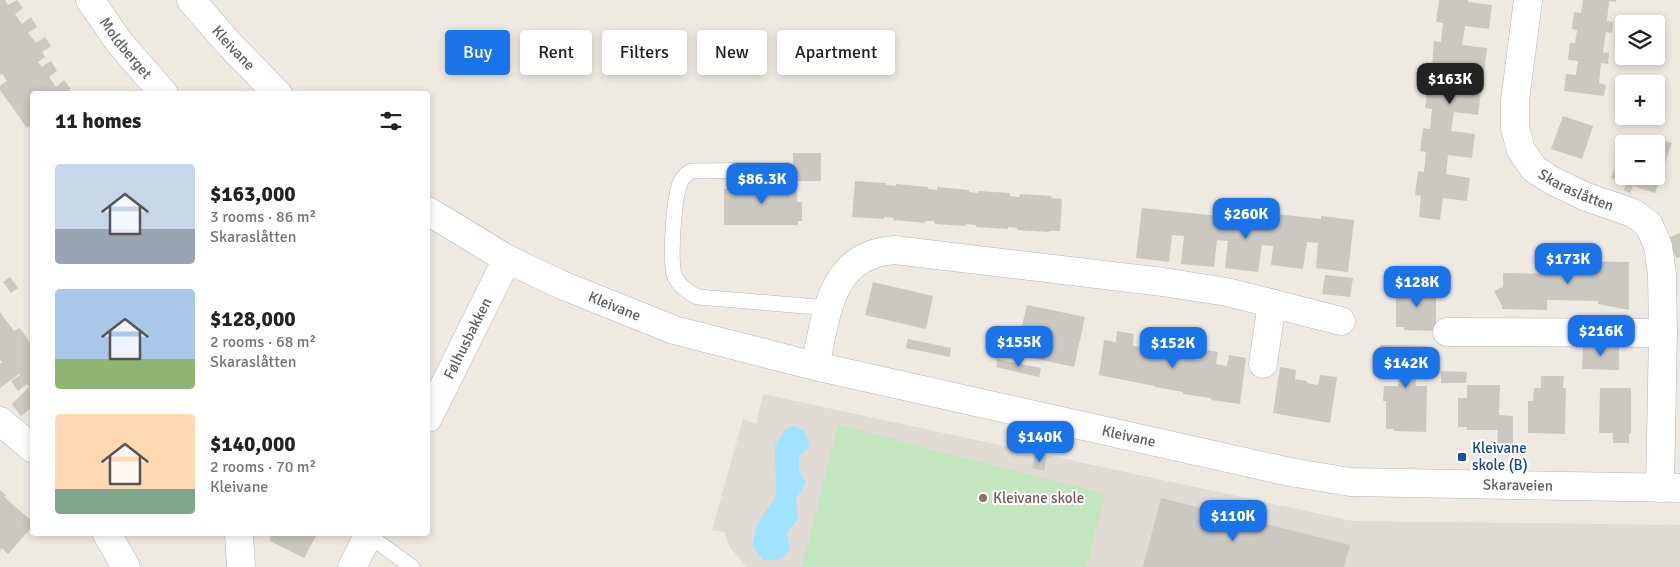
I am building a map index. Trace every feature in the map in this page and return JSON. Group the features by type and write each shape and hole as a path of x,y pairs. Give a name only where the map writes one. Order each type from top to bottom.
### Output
{"street":[{"name":"Moldberget","path":"90,0 120,42 161,91"},
{"name":"Kleivane","path":"191,0 275,91"},
{"name":"Skaraslåtten","path":"1528,0 1515,101 1515,128 1521,150 1534,169 1553,181 1584,196 1633,213 1649,225 1658,246 1662,274 1670,488"},
{"name":"Kleivane","path":"430,213 508,259 562,285 674,330 815,366 1290,472 1355,482"},
{"path":"815,366 829,308 837,285 846,271 856,261 878,252 894,250 1163,282 1227,292 1341,321"},
{"name":"Følhusbakken","path":"430,414 508,259"},
{"path":"1263,364 1272,304"},
{"path":"1447,332 1663,333"},
{"path":"0,421 30,446"},
{"name":"Skaraveien","path":"1355,482 1670,488"},
{"path":"108,536 126,567"},
{"path":"240,536 240,567"},
{"path":"352,567 368,536"}],"lane":[{"path":"786,170 692,171 686,173 677,192 672,262 675,276 688,292 698,297 829,308"},
{"path":"369,536 412,567"}],"shaded area":[{"name":"Kleivane skole","path":"763,394 1353,521 1680,525 1680,567 746,567 730,547 724,532 712,530 743,419 756,424"}],"green space":[{"name":"Kleivane skole","path":"838,425 1105,494 1086,567 802,567"}],"water":[{"path":"794,426 806,434 809,447 799,456 799,469 806,483 796,499 798,519 787,533 790,550 779,560 763,560 752,546 757,524 776,496 775,445 785,430"}],"building":[{"path":"0,0 5,0 8,5 17,0 23,8 15,14 22,24 31,17 37,27 28,33 36,43 45,37 51,46 42,52 45,57 38,62 42,67 51,61 57,71 49,77 56,87 64,80 71,89 69,91 30,91 30,126 27,128 0,90 0,86 7,81 2,74 0,75"},
{"path":"1439,0 1468,0 1468,2 1492,5 1489,29 1465,26 1462,45 1487,48 1484,72 1459,69 1457,88 1481,91 1478,115 1454,112 1451,131 1475,134 1472,158 1448,155 1446,174 1470,178 1467,201 1443,198 1440,220 1419,217 1421,196 1415,195 1418,171 1424,172 1426,152 1420,151 1423,128 1430,129 1432,109 1425,108 1428,84 1435,85 1438,66 1432,65 1434,41 1441,42 1443,23 1436,22"},
{"path":"1583,0 1616,0 1616,2 1609,1 1607,21 1613,22 1612,33 1606,32 1603,52 1609,53 1608,64 1601,63 1599,83 1606,85 1604,96 1564,91 1566,74 1576,75 1578,61 1568,60 1570,43 1575,43 1577,30 1572,29 1574,12 1581,13"},
{"path":"1563,116 1593,126 1582,159 1551,149"},
{"path":"1665,141 1672,143 1665,164"},
{"path":"793,153 821,153 821,181 793,181"},
{"path":"1615,167 1615,179 1611,178"},
{"path":"855,181 886,183 886,185 896,186 896,184 928,187 928,189 937,190 937,187 969,190 969,192 978,193 978,191 1010,193 1010,196 1019,197 1020,194 1052,196 1051,198 1062,199 1060,231 1017,230 1017,228 1008,227 1008,229 976,227 976,225 966,224 966,226 935,224 934,221 925,221 925,223 893,220 894,218 884,217 884,219 852,217"},
{"path":"746,183 786,183 786,190 797,189 797,202 802,202 802,221 798,221 798,225 724,225 724,189 746,189"},
{"path":"1625,185 1658,185 1655,193 1633,186 1630,193 1624,190"},
{"path":"1142,208 1276,222 1277,214 1321,219 1321,216 1354,220 1348,272 1316,268 1318,243 1307,242 1303,269 1271,265 1273,246 1262,245 1258,272 1225,268 1228,241 1217,240 1214,267 1181,264 1184,236 1172,235 1169,262 1136,258"},
{"path":"1680,233 1680,257 1676,258 1668,238"},
{"path":"1558,257 1570,257 1570,261 1629,262 1629,310 1598,304 1598,301 1547,300 1547,310 1502,309 1494,291 1503,287 1503,273 1551,274 1551,264 1558,264"},
{"path":"1325,275 1353,278 1350,297 1322,294"},
{"path":"10,277 18,288 11,293 3,282"},
{"path":"873,282 933,296 926,329 865,315"},
{"path":"1405,284 1436,285 1436,331 1404,330 1404,327 1396,327 1396,298 1404,298"},
{"path":"1027,305 1085,317 1074,367 1015,354"},
{"path":"0,312 14,331 20,328 30,343 30,409 21,416 12,404 29,387 27,384 18,391 11,381 19,374 0,388 0,364 2,362 0,360"},
{"path":"1117,331 1134,334 1133,346 1144,347 1145,338 1162,340 1160,352 1172,354 1173,344 1190,346 1188,358 1199,360 1201,349 1218,352 1216,364 1227,366 1229,355 1246,358 1240,404 1211,400 1211,398 1183,394 1183,392 1099,375 1104,340 1116,342"},
{"path":"908,339 951,348 950,357 906,348"},
{"path":"1583,344 1619,344 1619,370 1582,369"},
{"path":"1380,345 1427,346 1427,376 1416,376 1416,386 1427,386 1426,432 1386,429 1386,401 1383,401 1384,386 1398,386 1399,375 1397,375 1397,362 1380,362"},
{"path":"997,359 1041,368 1039,377 996,367"},
{"path":"1280,367 1296,370 1295,379 1318,385 1320,375 1337,377 1330,423 1273,413"},
{"path":"1441,371 1467,372 1466,383 1441,383"},
{"path":"1541,376 1564,376 1563,388 1566,388 1565,434 1528,433 1528,401 1533,401 1534,388 1541,388"},
{"path":"1467,385 1500,385 1499,415 1513,416 1513,447 1497,447 1498,430 1467,430 1467,427 1458,427 1458,398 1467,398"},
{"path":"1600,388 1631,388 1631,433 1629,434 1629,443 1613,443 1613,433 1599,433"},
{"path":"1035,455 1047,457 1044,471 1032,468"},
{"path":"0,490 6,495 4,497 30,519 30,529 8,554 2,548 0,550"},
{"path":"1161,498 1350,545 1344,567 1143,567"},
{"path":"270,536 316,536 304,558 270,541"}],"place":[{"name":"Kleivane skole (B)","path":"1462,457"},
{"name":"Kleivane skole","path":"983,498"}]}
